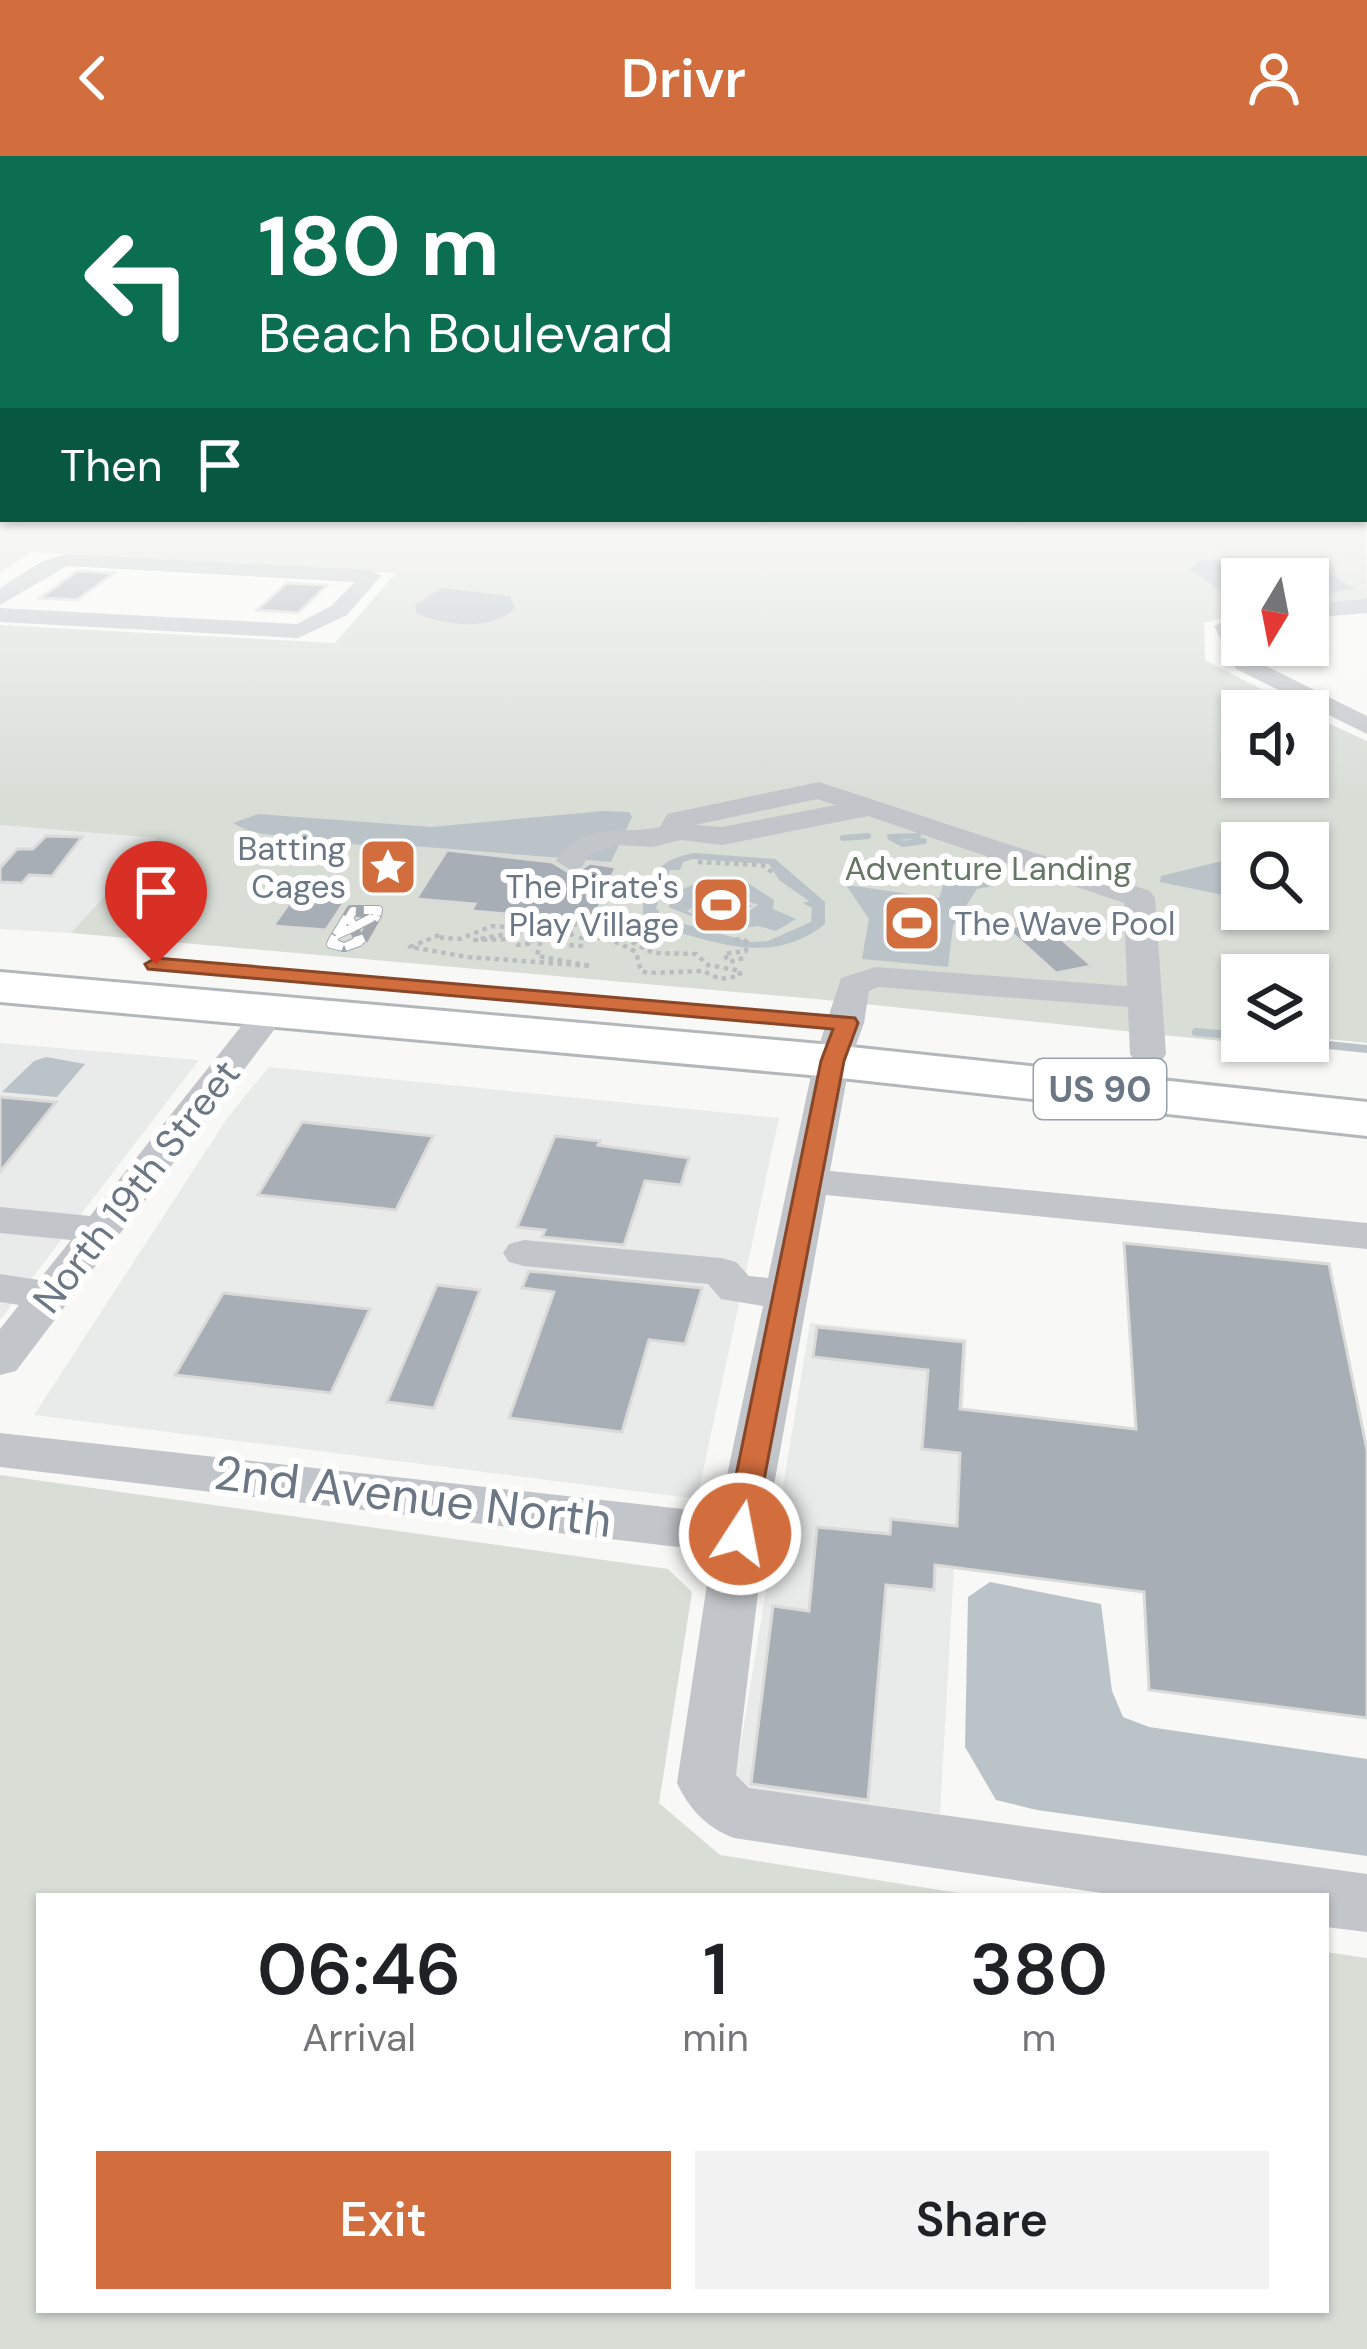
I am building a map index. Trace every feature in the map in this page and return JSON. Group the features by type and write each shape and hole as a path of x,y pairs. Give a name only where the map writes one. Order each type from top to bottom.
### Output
{"highway":[{"name":"US 90","path":"4,963 271,1011 1148,1054 1367,1077"},
{"name":"US 90","path":"4,963 840,1042 1367,1119"}],"street":[{"path":"1,609 298,631 316,627 356,594"},
{"path":"1329,609 1367,606"},
{"path":"1248,666 1367,726"},
{"path":"690,855 674,826 677,820 819,790 1139,898 1148,1054"},
{"path":"571,861 578,849 615,836 635,837 690,855"},
{"path":"1144,998 875,977 854,986 809,1180 740,1534 706,1783 734,1813 1294,1893"},
{"name":"North 19th Street","path":"0,1360 271,1011"},
{"path":"809,1180 1367,1236"},
{"path":"0,1220 102,1230"},
{"path":"524,1253 721,1272 736,1289 787,1294"},
{"path":"0,1288 50,1297"},
{"name":"2nd Avenue North","path":"0,1450 740,1534"},
{"path":"1329,1898 1367,1904"}],"path":[{"path":"690,855 762,865 772,872"},
{"path":"692,909 725,917 719,897"},
{"path":"528,921 522,928 485,927 452,941 442,934 410,947 469,957 591,966 538,949 530,938 528,944 518,945 512,939 475,940 496,932 525,932 547,922 547,927 559,933 575,933 555,940 557,944 581,946 581,938 592,935 618,941 648,973 703,971 720,979 741,971 708,965 696,954 653,953 609,930 564,923"},
{"path":"735,939 746,941 746,954"}],"shaded area":[{"path":"432,594 496,594 510,596 515,608 493,621 455,623 417,614 415,605"},
{"path":"629,812 632,817 611,862 356,844 261,834 233,823 258,814 431,827"},
{"path":"0,825 158,837 71,933 0,929"},
{"path":"683,855 775,859 825,902 825,924 794,942 762,948 729,945 660,927 643,913 646,889 656,871","holes":["683,862 769,864 779,880 809,901 803,903 812,908 811,922 768,941 751,942 665,919 656,908 670,870 680,870"]},
{"path":"1221,861 1221,895 1160,882 1161,876"},
{"name":"The Wave Pool","path":"966,876 991,878 994,886 977,889 953,926 948,967 862,959 869,919 846,885 939,898 944,883 956,883"},
{"name":"The Pirate's Play Village","path":"710,877 743,880 774,900 773,909 796,919 776,931 758,926 727,930 668,907 681,890"},
{"path":"0,1043 199,1060 0,1320"},
{"path":"46,1057 85,1064 57,1097 2,1092 34,1061"},
{"path":"269,1067 779,1118 697,1499 34,1415 228,1117"},
{"path":"810,1323 967,1339 940,1814 747,1788 735,1778"},
{"path":"990,1582 1101,1604 1112,1691 1123,1717 1149,1727 1367,1759 1367,1856 1037,1810 996,1800 965,1747 968,1597"}],"green space":[{"name":"Adventure Landing","path":"377,594 1221,594 1221,619 1204,623 1205,660 1263,690 1221,690 1221,798 1329,798 1329,724 1367,741 1367,1043 1329,1039 1329,954 1221,954 1221,1041 816,999 71,933 157,838 0,825 0,625 335,643"},
{"path":"1329,594 1367,594 1367,601 1329,604"},
{"path":"0,1475 668,1569 692,1592 659,1803 720,1855 959,1893 36,1893 36,2313 1329,2313 1329,1952 1367,1958 1367,2349 0,2349"}],"building":[{"path":"45,594 85,594 77,600 40,598"},
{"path":"274,594 317,594 298,613 257,610"},
{"path":"46,836 82,837 52,876 29,875 22,883 0,882 0,868 17,849 33,849"},
{"path":"447,850 552,862 572,874 590,863 616,867 593,921 471,911 475,904 416,899"},
{"path":"297,892 349,895 326,930 273,926"},
{"path":"714,893 755,905 730,923 690,911"},
{"path":"1041,921 1092,966 1056,973 1006,928"},
{"path":"0,1097 56,1102 0,1172"},
{"path":"302,1122 433,1136 396,1210 258,1195"},
{"path":"555,1136 689,1158 681,1185 645,1181 624,1245 542,1237 545,1230 517,1227"},
{"path":"1124,1243 1329,1264 1367,1450 1367,1718 1149,1690 1144,1592 935,1565 934,1590 886,1585 868,1800 751,1784 773,1606 809,1611 817,1527 890,1534 891,1519 957,1526 960,1453 922,1449 928,1370 813,1357 817,1327 964,1342 960,1409 1136,1429"},
{"path":"529,1271 702,1288 685,1344 649,1340 622,1432 509,1418 554,1292 522,1288"},
{"path":"437,1285 480,1290 434,1408 387,1402"},
{"path":"223,1293 370,1309 331,1393 175,1375"}],"waterway":[{"path":"843,838 868,836"},
{"path":"918,836 890,837 903,844 924,841"},
{"path":"1196,1032 1221,1034"},
{"path":"1329,1045 1367,1049"}],"railway":[{"path":"354,927 336,935 351,910 378,910 377,915"},
{"path":"354,927 349,918 353,911 377,915"},
{"path":"354,927 377,915"},
{"path":"359,941 377,915"},
{"path":"354,927 359,941"},
{"path":"335,936 333,943 343,947 331,944 335,936"},
{"path":"359,941 359,942 345,947 359,941"}],"place":[{"name":"Batting Cages","path":"388,867"},
{"name":"The Pirate's Play Village","path":"721,905"},
{"name":"The Wave Pool","path":"912,923"}],"route":[{"path":"156,964 847,1023 832,1061 740,1534"}]}
